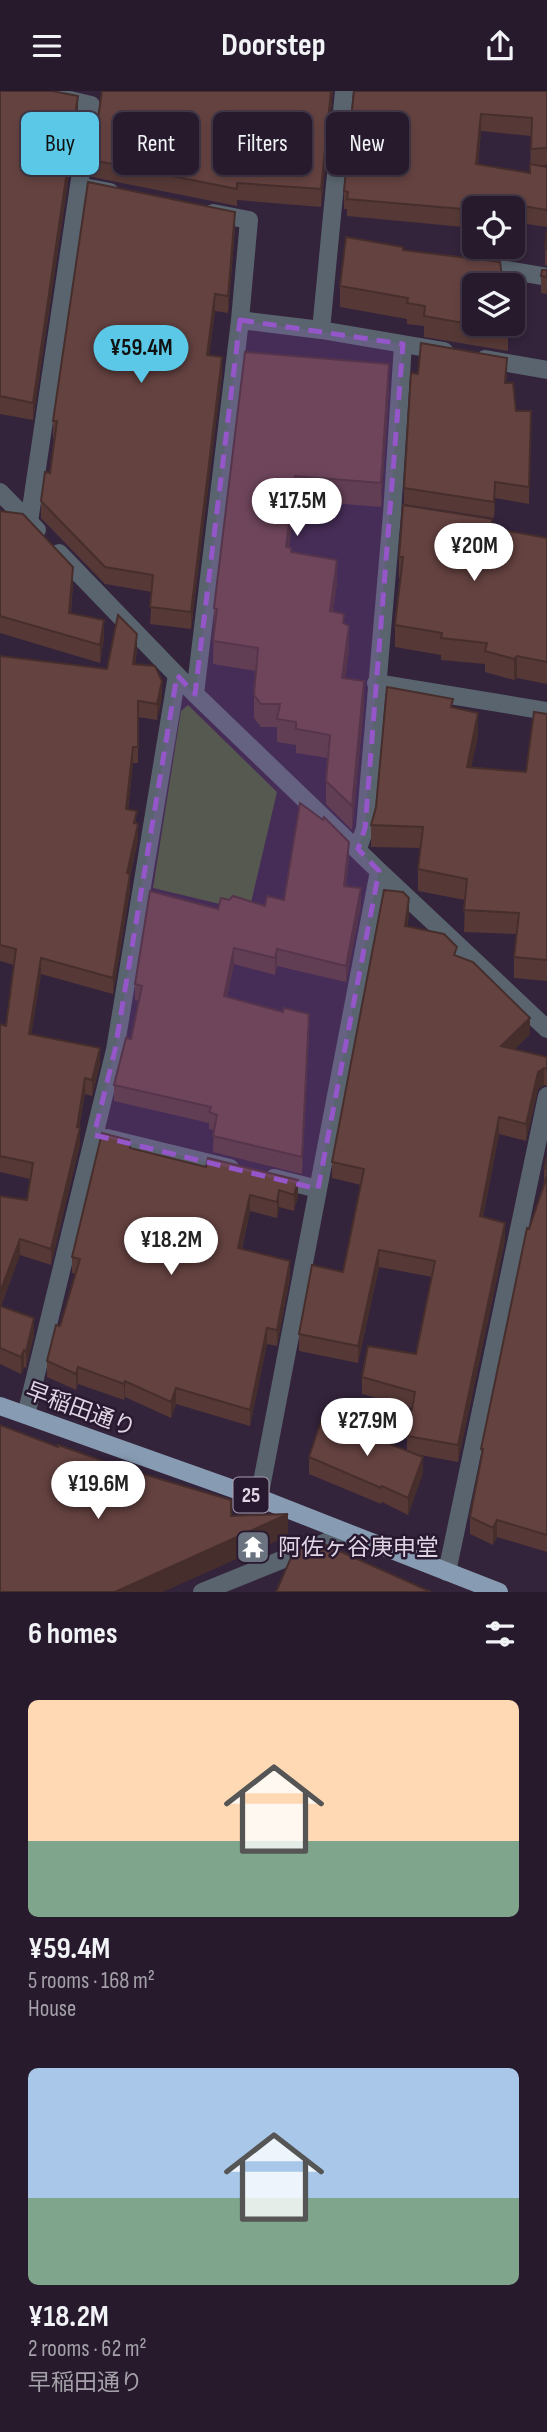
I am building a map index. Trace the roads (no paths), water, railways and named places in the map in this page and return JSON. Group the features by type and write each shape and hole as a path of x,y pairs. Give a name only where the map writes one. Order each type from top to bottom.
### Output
{"main road":[{"name":"早稲田通り","path":"0,1407 259,1498 499,1592"}],"street":[{"path":"29,522 91,104 32,91"},
{"path":"321,330 345,91"},
{"path":"79,186 132,197"},
{"path":"195,694 250,220 197,210"},
{"path":"466,263 547,277"},
{"path":"240,320 321,330 547,370"},
{"path":"358,849 365,828 376,683 399,515 403,344"},
{"path":"0,492 195,694 547,1029"},
{"path":"26,1415 115,1050 177,675"},
{"path":"376,683 547,711"},
{"path":"259,1498 379,871"},
{"path":"447,1572 547,1096"},
{"path":"94,1135 318,1188"},
{"path":"202,1592 346,1534"}],"place":[{"name":"阿佐ヶ谷庚申堂","path":"253,1547"}]}
